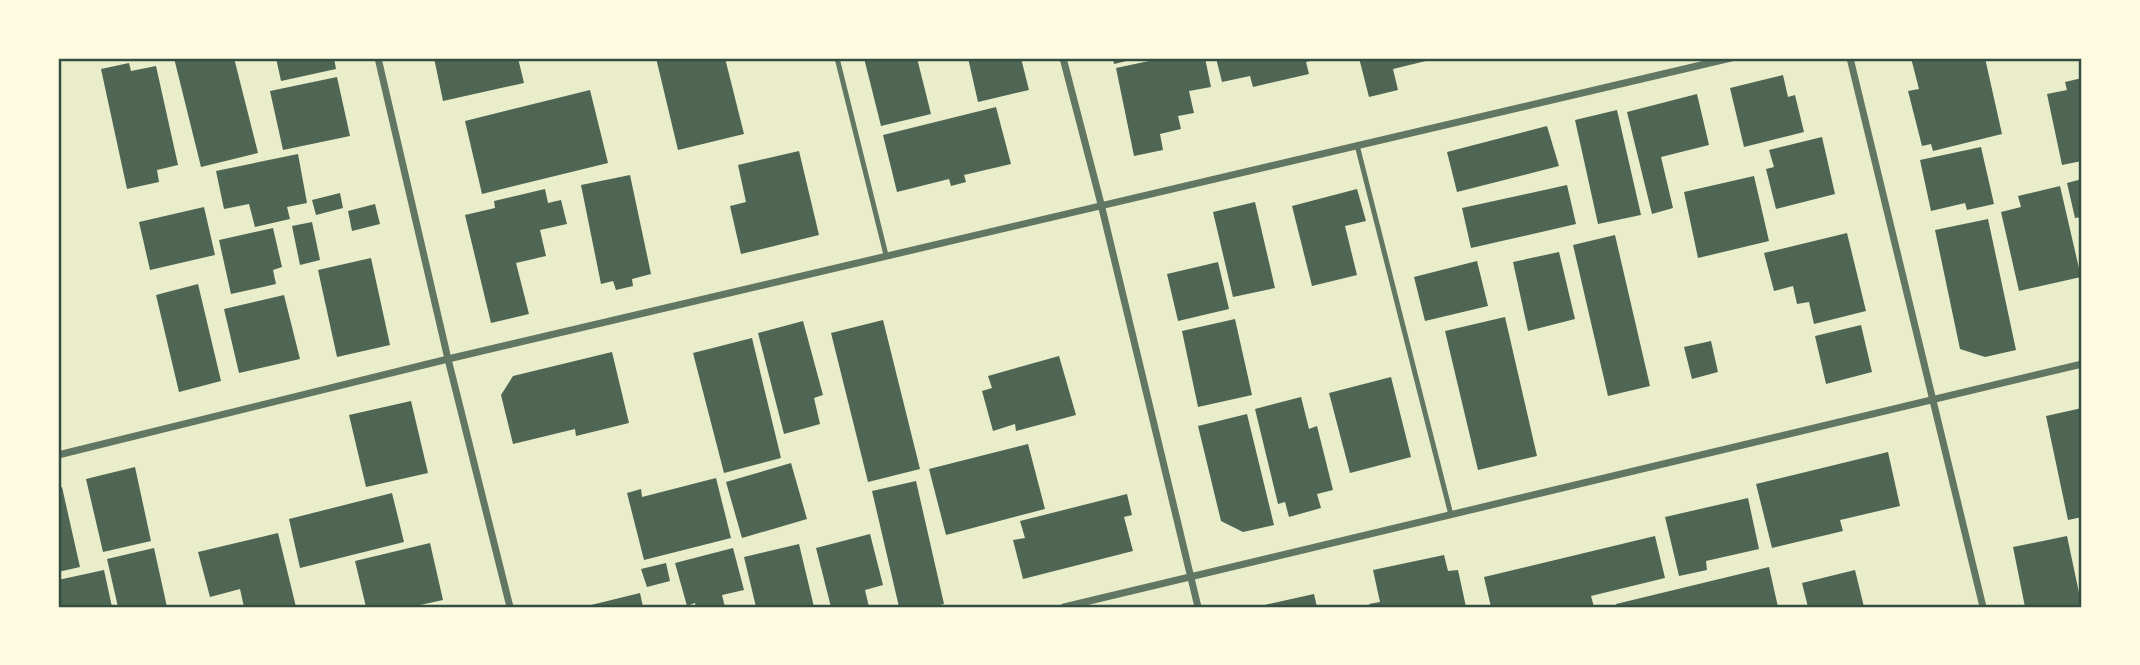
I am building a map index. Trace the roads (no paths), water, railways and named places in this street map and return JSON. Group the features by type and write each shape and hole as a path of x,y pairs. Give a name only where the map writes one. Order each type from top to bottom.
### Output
{"street":[{"path":"378,58 448,359 510,607"},
{"path":"1063,58 1198,607"},
{"path":"58,454 1101,204 1731,58"},
{"path":"1850,58 1983,607"},
{"path":"1064,607 2082,365"}],"lane":[{"path":"837,58 886,255"},
{"path":"1357,145 1451,515"}]}
